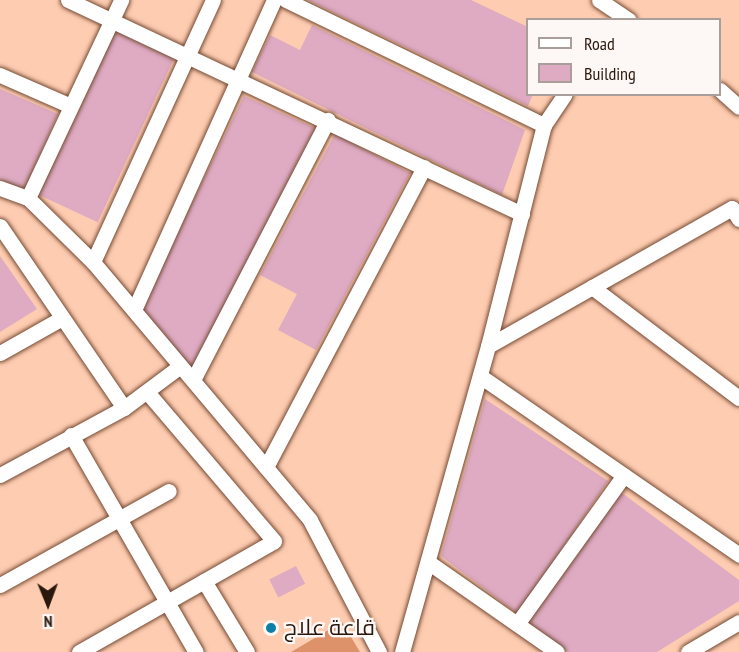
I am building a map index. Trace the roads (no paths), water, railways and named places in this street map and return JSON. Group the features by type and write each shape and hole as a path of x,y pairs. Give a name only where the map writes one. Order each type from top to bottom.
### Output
{"street":[{"path":"68,0 188,54 522,213"},
{"path":"28,198 121,0"},
{"path":"93,262 213,0"},
{"path":"134,310 274,0"},
{"path":"285,0 544,124"},
{"path":"599,0 621,17"},
{"path":"0,75 71,106"},
{"path":"721,91 739,107"},
{"path":"402,652 480,376 544,124 564,96"},
{"path":"193,380 328,120"},
{"path":"266,467 424,166"},
{"path":"0,188 28,198 93,262 310,520 379,652"},
{"path":"488,346 592,287 737,210"},
{"path":"0,226 124,408"},
{"path":"592,287 739,398"},
{"path":"0,353 62,318"},
{"path":"0,475 124,408 179,367"},
{"path":"480,376 624,475 737,548"},
{"path":"80,652 274,541 147,392"},
{"path":"71,435 196,652"},
{"path":"517,624 624,475"},
{"path":"0,585 169,491"},
{"path":"428,562 556,652"},
{"path":"204,581 247,652"},
{"path":"688,652 739,622"}],"place":[{"name":"قاعة علاج","path":"271,628"}]}
